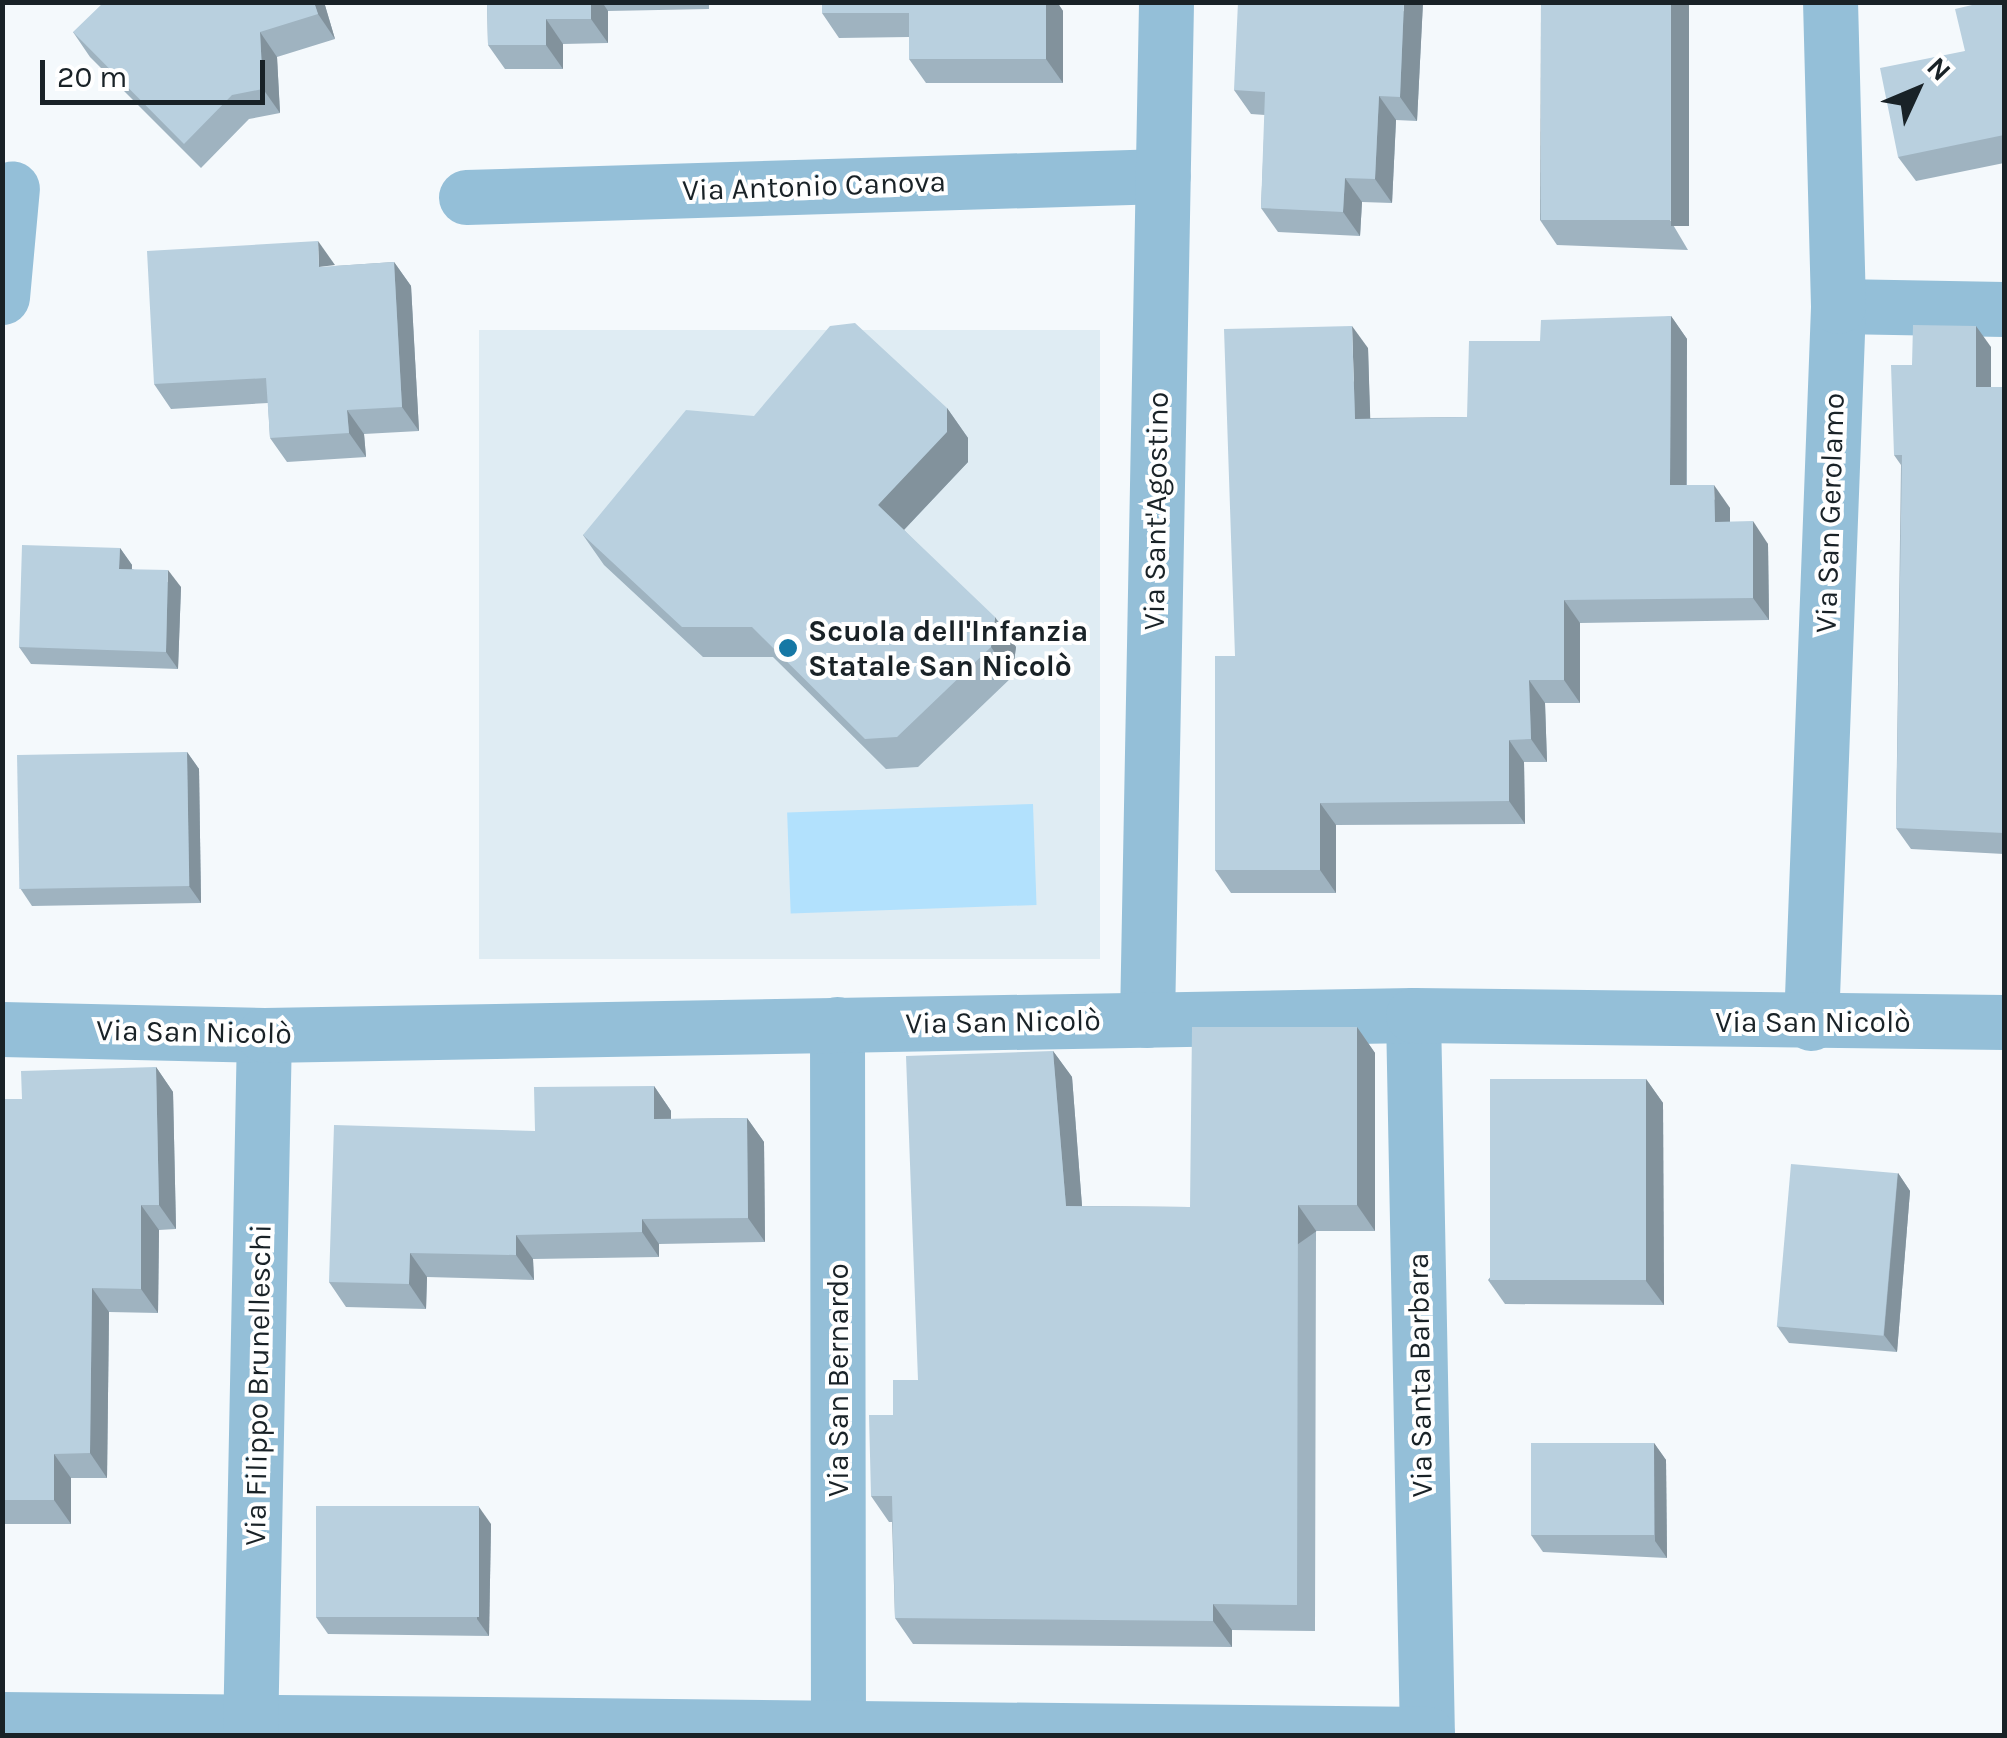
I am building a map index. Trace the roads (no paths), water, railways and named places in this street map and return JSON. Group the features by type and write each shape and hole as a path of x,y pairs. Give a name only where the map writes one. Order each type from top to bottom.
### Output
{"street":[{"name":"Via Sant'Agostino","path":"1147,1020 1166,2"},
{"name":"Via San Gerolamo","path":"1811,1023 1838,306 1830,2"},
{"name":"Via Antonio Canova","path":"466,196 1163,176"},
{"path":"2,297 12,188"},
{"path":"1838,306 2004,309"},
{"name":"Via San Nicolò","path":"2,1029 264,1035 1412,1015 1811,1023 2004,1022"},
{"name":"Via Santa Barbara","path":"1412,1015 1426,1734"},
{"name":"Via San Bernardo","path":"837,1024 838,1733"},
{"name":"Via Filippo Brunelleschi","path":"251,1728 264,1035"},
{"path":"2,1720 251,1728 1426,1734"}],"place":[{"name":"Scuola dell'Infanzia Statale San Nicolò","path":"788,648"}]}
